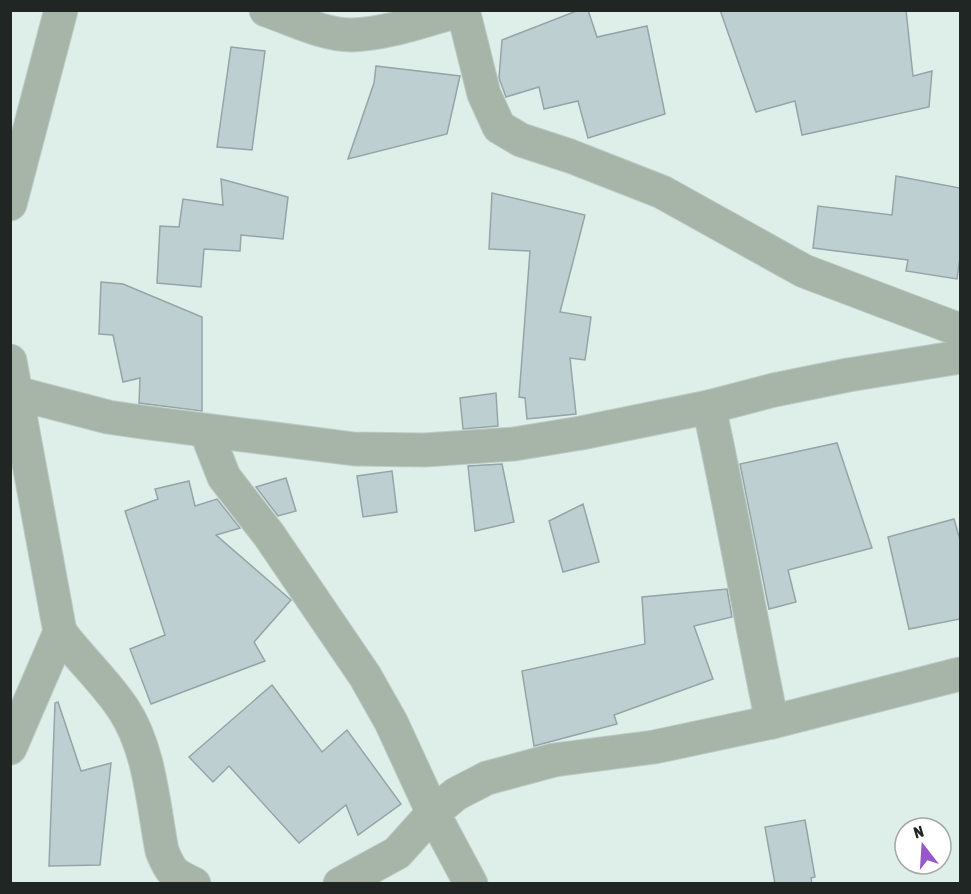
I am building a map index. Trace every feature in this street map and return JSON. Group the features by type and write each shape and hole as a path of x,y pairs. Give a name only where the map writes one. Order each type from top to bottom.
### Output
{"street":[{"path":"10,204 61,10"},
{"path":"266,10 325,31 351,35 382,31 462,10 484,94 499,127 521,140 570,156 662,192 804,271 960,330"},
{"path":"13,393 108,417 206,431 354,449 425,450 514,444 581,433 848,375 960,357"},
{"path":"10,361 13,393 60,632 105,684 125,712 142,746 162,851 168,866 174,874 194,884"},
{"path":"709,407 734,520 737,550 772,722"},
{"path":"206,431 224,477 269,535 365,676 391,722 433,813 471,884"},
{"path":"13,733 60,632"},
{"path":"340,884 397,853 433,813 456,794 487,778 554,760 654,747 772,722 960,674"}],"building":[{"path":"579,10 588,10 597,37 647,26 665,114 588,138 578,101 544,109 539,87 506,97 499,78 502,40"},
{"path":"720,10 906,10 913,76 932,71 929,107 802,135 795,101 756,112"},
{"path":"231,47 265,51 252,150 217,147"},
{"path":"376,66 460,76 447,134 348,159 374,83"},
{"path":"896,176 960,188 960,257 957,279 906,271 908,260 813,248 818,206 892,215"},
{"path":"221,179 288,197 283,239 241,235 240,251 204,249 201,287 157,283 160,226 179,227 183,199 223,205"},
{"path":"492,193 585,215 560,312 591,317 585,360 570,358 576,414 527,419 525,398 519,397 530,251 489,249"},
{"path":"101,282 123,284 202,317 202,411 139,403 140,378 123,382 113,335 99,334"},
{"path":"496,393 498,426 463,429 460,398"},
{"path":"837,443 872,548 788,570 796,602 769,609 740,464"},
{"path":"502,464 514,522 475,531 468,466"},
{"path":"392,471 397,512 363,517 357,476"},
{"path":"286,478 296,511 278,516 256,487"},
{"path":"189,481 195,506 217,499 240,528 216,535 291,600 254,642 265,661 151,704 130,649 165,635 125,511 158,499 155,489"},
{"path":"583,504 599,562 563,572 549,521"},
{"path":"954,519 960,540 960,619 909,629 888,537"},
{"path":"727,589 732,617 694,626 713,679 614,715 617,724 534,746 522,671 645,644 642,597"},
{"path":"272,685 322,752 347,730 401,804 358,835 346,805 299,843 229,766 213,782 189,757"},
{"path":"58,702 81,771 111,763 100,865 49,866 55,703"},
{"path":"805,820 815,877 811,878 812,884 775,884 765,827"}]}
